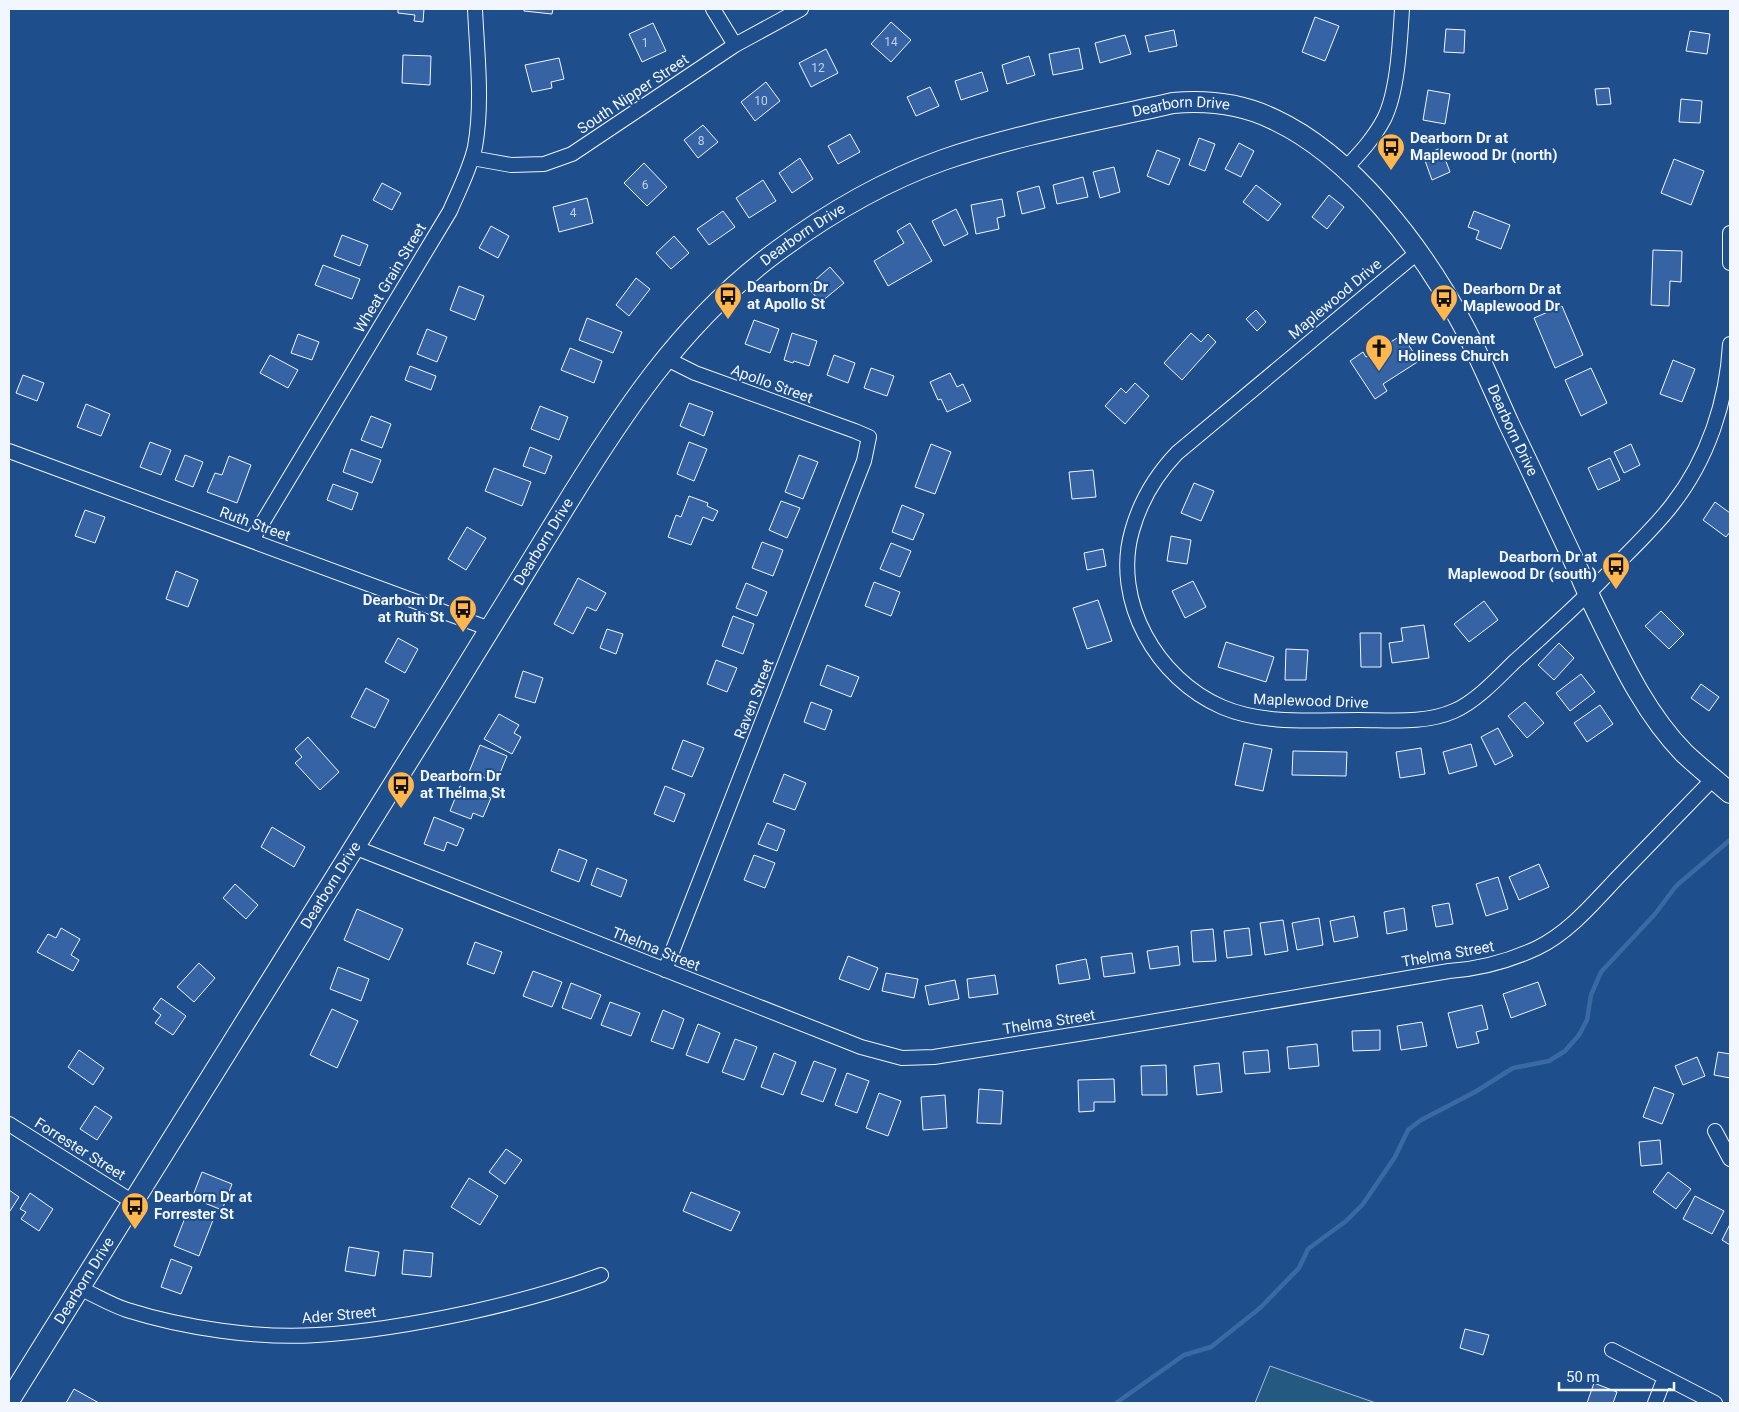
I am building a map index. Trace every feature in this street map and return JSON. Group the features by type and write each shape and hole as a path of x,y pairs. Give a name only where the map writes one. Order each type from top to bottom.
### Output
{"street":[{"name":"Wheat Grain Street","path":"252,540 450,211 472,158 478,120 479,92 475,9"},
{"path":"713,9 735,46"},
{"name":"South Nipper Street","path":"472,158 511,165 544,164 572,154 735,46 801,9"},
{"path":"1346,168 1368,144 1384,119 1395,78 1402,9"},
{"name":"Dearborn Drive","path":"9,1401 618,423 665,358 720,300 748,274 804,232 867,194 927,166 972,151 1036,134 1194,101 1238,107 1272,118 1302,135 1346,168 1397,224 1418,252 1434,275 1462,325 1579,572 1588,595 1620,659 1644,701 1664,729 1684,752 1730,793"},
{"path":"1730,233 1730,263"},
{"name":"Maplewood Drive","path":"1418,252 1208,426 1166,464 1145,496 1132,533 1129,549 1128,577 1130,594 1146,636 1158,656 1186,686 1222,707 1243,714 1298,720 1426,719 1456,711 1467,704 1588,595 1672,504 1699,461 1709,439 1726,384 1730,344"},
{"name":"Apollo Street","path":"665,358 694,373 869,437"},
{"name":"Raven Street","path":"666,970 864,461 869,437"},
{"name":"Ruth Street","path":"9,451 490,629"},
{"name":"Thelma Street","path":"354,847 861,1047 902,1058 934,1057 1480,967 1499,962 1537,948 1566,928 1713,779"},
{"name":"Forrester Street","path":"9,1124 133,1202"},
{"path":"1715,1131 1730,1159"},
{"name":"Ader Street","path":"79,1288 124,1309 150,1317 198,1327 258,1334 316,1335 420,1323 545,1295 601,1275"},
{"path":"1612,1350 1715,1403"},
{"path":"1655,1403 1665,1377"}],"shaded area":[{"path":"1270,1366 1376,1403 1255,1403"}],"building":[{"path":"398,9 424,9 423,22 414,21 415,15 398,13"},
{"path":"524,9 553,9 552,14 524,11"},
{"path":"1315,17 1339,26 1325,61 1302,52"},
{"path":"891,22 911,40 891,62 871,44"},
{"path":"653,23 666,51 642,62 629,34"},
{"path":"1446,29 1465,30 1464,53 1444,52"},
{"path":"1174,30 1177,46 1149,52 1145,36"},
{"path":"1690,31 1710,34 1707,54 1686,51"},
{"path":"1125,35 1131,54 1100,63 1095,43"},
{"path":"1079,48 1083,69 1053,75 1049,54"},
{"path":"826,49 838,73 811,87 799,63"},
{"path":"403,55 431,56 430,85 402,83"},
{"path":"1029,56 1035,75 1007,84 1002,65"},
{"path":"559,58 564,79 551,82 552,88 532,92 525,65"},
{"path":"982,72 988,91 961,100 955,81"},
{"path":"766,82 780,101 755,121 741,102"},
{"path":"930,87 939,106 916,116 907,97"},
{"path":"1609,88 1611,104 1597,105 1595,89"},
{"path":"1428,90 1450,94 1445,124 1423,120"},
{"path":"1681,99 1702,101 1700,123 1679,122"},
{"path":"703,125 718,142 698,158 684,140"},
{"path":"850,134 860,152 838,164 828,146"},
{"path":"1199,138 1215,144 1205,171 1189,165"},
{"path":"1239,143 1254,151 1241,177 1225,169"},
{"path":"1441,148 1450,172 1432,180 1423,155"},
{"path":"1157,150 1180,159 1169,185 1147,176"},
{"path":"800,158 813,179 792,193 779,173"},
{"path":"1674,159 1704,171 1691,205 1661,193"},
{"path":"644,163 667,187 647,206 624,183"},
{"path":"1114,167 1120,192 1100,198 1093,172"},
{"path":"1083,177 1088,197 1057,204 1053,185"},
{"path":"763,180 776,201 749,218 736,198"},
{"path":"382,183 401,193 392,210 373,200"},
{"path":"1256,185 1281,204 1268,221 1243,202"},
{"path":"1039,186 1045,208 1022,214 1017,192"},
{"path":"1329,195 1344,207 1327,229 1312,217"},
{"path":"587,198 593,223 559,232 553,207"},
{"path":"1002,199 1005,216 997,218 999,229 976,234 971,205"},
{"path":"956,209 968,234 944,246 932,221"},
{"path":"723,211 735,227 709,245 697,229"},
{"path":"1474,211 1510,225 1501,249 1476,239 1479,231 1468,227"},
{"path":"910,223 932,261 888,286 874,261 904,243 897,231"},
{"path":"491,226 509,236 498,258 479,248"},
{"path":"342,235 368,245 360,266 334,256"},
{"path":"674,236 689,253 671,269 656,253"},
{"path":"1653,250 1682,251 1681,282 1670,281 1669,306 1651,305"},
{"path":"323,265 360,279 352,299 315,285"},
{"path":"830,267 844,283 821,302 807,287"},
{"path":"636,278 650,289 629,316 616,305"},
{"path":"459,286 484,296 475,320 450,310"},
{"path":"1562,306 1583,355 1555,368 1534,318"},
{"path":"1256,310 1266,322 1257,331 1246,319"},
{"path":"587,318 622,332 613,353 579,340"},
{"path":"754,320 779,329 770,353 745,344"},
{"path":"427,329 447,337 437,362 417,354"},
{"path":"792,333 817,341 809,366 784,360"},
{"path":"1191,333 1201,342 1208,334 1216,342 1182,380 1164,363"},
{"path":"298,334 319,342 312,360 291,353"},
{"name":"New Covenant Holiness Church","path":"1402,335 1419,361 1383,384 1387,391 1375,399 1350,361 1363,352 1366,357"},
{"path":"570,348 602,361 594,383 561,370"},
{"path":"270,355 298,370 288,388 260,373"},
{"path":"834,355 855,363 848,383 827,375"},
{"path":"1673,360 1695,369 1682,402 1660,394"},
{"path":"410,366 436,376 431,390 405,380"},
{"path":"871,368 894,376 887,396 864,388"},
{"path":"1591,368 1607,403 1581,416 1565,380"},
{"path":"950,373 957,387 963,384 971,401 947,412 941,399 938,400 930,382"},
{"path":"23,375 44,383 37,401 16,393"},
{"path":"1135,383 1149,396 1125,424 1105,406 1121,388 1126,393"},
{"path":"689,403 713,412 704,436 680,426"},
{"path":"86,404 110,414 101,436 77,427"},
{"path":"540,406 568,417 559,440 531,429"},
{"path":"371,416 391,424 382,448 361,440"},
{"path":"150,442 171,450 161,475 140,467"},
{"path":"689,442 707,449 694,481 677,474"},
{"path":"931,444 951,452 935,494 915,487"},
{"path":"1631,444 1640,465 1624,473 1614,452"},
{"path":"530,447 552,456 545,474 523,466"},
{"path":"351,449 381,460 372,483 343,472"},
{"path":"185,455 203,462 193,487 175,480"},
{"path":"799,455 818,462 803,499 785,492"},
{"path":"229,456 251,465 237,503 207,492 215,473 222,475"},
{"path":"1610,458 1620,480 1598,490 1588,468"},
{"path":"494,468 531,482 522,506 485,491"},
{"path":"1093,470 1096,497 1072,499 1069,472"},
{"path":"1194,483 1214,491 1201,521 1181,513"},
{"path":"333,484 358,493 352,510 327,500"},
{"path":"689,496 708,503 707,506 718,511 713,521 703,517 691,545 668,537 676,515 681,517"},
{"path":"781,501 800,508 787,538 769,530"},
{"path":"1715,502 1730,513 1730,532 1726,537 1703,520"},
{"path":"902,505 924,514 913,540 892,532"},
{"path":"85,510 105,517 95,543 75,536"},
{"path":"467,527 486,538 466,570 448,559"},
{"path":"1171,536 1191,540 1187,564 1167,561"},
{"path":"762,542 783,550 773,576 752,568"},
{"path":"891,543 911,551 900,577 880,569"},
{"path":"1103,549 1106,566 1087,570 1084,553"},
{"path":"176,571 198,580 188,607 166,599"},
{"path":"578,578 606,593 596,611 587,607 573,634 554,624"},
{"path":"1193,581 1206,607 1185,618 1172,591"},
{"path":"874,582 900,592 891,616 865,606"},
{"path":"746,583 767,592 757,616 736,608"},
{"path":"1098,600 1112,641 1087,649 1073,608"},
{"path":"1484,601 1498,620 1469,642 1454,624"},
{"path":"1661,611 1684,634 1669,649 1645,626"},
{"path":"733,616 754,624 743,654 722,646"},
{"path":"1424,625 1429,658 1392,663 1389,643 1403,641 1401,628"},
{"path":"607,629 623,634 616,654 600,648"},
{"path":"1360,633 1381,633 1381,667 1361,667"},
{"path":"398,638 418,649 405,673 385,662"},
{"path":"1226,642 1274,657 1266,682 1218,667"},
{"path":"1559,643 1574,658 1554,680 1538,665"},
{"path":"1286,649 1308,650 1306,680 1285,680"},
{"path":"716,660 737,668 727,692 707,684"},
{"path":"827,665 859,677 851,697 820,685"},
{"path":"523,671 543,678 535,703 515,697"},
{"path":"1581,674 1595,692 1570,711 1556,693"},
{"path":"1701,684 1719,697 1709,711 1691,698"},
{"path":"366,688 389,700 375,728 351,717"},
{"path":"811,702 832,710 825,730 804,722"},
{"path":"1525,702 1544,723 1527,738 1508,716"},
{"path":"1600,705 1613,724 1587,742 1574,723"},
{"path":"499,714 519,725 514,733 521,737 512,754 484,739"},
{"path":"1498,728 1513,756 1495,765 1481,737"},
{"path":"308,737 339,772 320,790 295,763 302,757 295,749"},
{"path":"683,740 704,748 692,777 672,769"},
{"path":"1244,743 1272,749 1263,791 1235,785"},
{"path":"1471,744 1477,766 1449,774 1443,752"},
{"path":"480,745 507,756 500,773 489,769 485,778 469,772"},
{"path":"1421,748 1425,774 1400,778 1396,752"},
{"path":"1293,751 1347,752 1346,776 1292,775"},
{"path":"784,774 806,783 795,810 773,802"},
{"path":"460,786 491,798 483,817 473,813 471,819 450,811"},
{"path":"665,786 685,794 674,822 654,814"},
{"path":"434,817 464,829 457,846 447,842 444,851 424,844"},
{"path":"767,823 785,830 777,851 758,844"},
{"path":"272,827 305,847 294,867 261,847"},
{"path":"559,849 587,860 579,882 551,871"},
{"path":"754,855 775,863 765,888 744,880"},
{"path":"1539,864 1549,887 1519,900 1509,877"},
{"path":"597,868 627,880 621,897 591,885"},
{"path":"1498,877 1508,909 1486,916 1476,884"},
{"path":"235,884 258,905 246,919 223,898"},
{"path":"1449,903 1453,924 1436,927 1432,906"},
{"path":"1404,908 1407,930 1387,934 1384,912"},
{"path":"357,909 403,929 389,960 344,940"},
{"path":"1354,916 1358,937 1334,942 1330,921"},
{"path":"1319,918 1323,945 1297,950 1292,923"},
{"path":"1283,920 1288,951 1265,955 1260,923"},
{"path":"61,928 80,939 71,955 79,960 73,971 37,952 48,934 56,938"},
{"path":"1249,928 1252,955 1227,958 1224,931"},
{"path":"1213,929 1216,961 1193,962 1191,931"},
{"path":"475,942 502,952 494,974 467,964"},
{"path":"1178,946 1180,965 1150,969 1147,951"},
{"path":"1132,953 1135,973 1104,977 1101,957"},
{"path":"848,956 878,968 869,990 839,979"},
{"path":"1086,959 1090,979 1059,984 1056,965"},
{"path":"199,963 215,978 194,1002 177,987"},
{"path":"338,967 369,979 361,1001 330,989"},
{"path":"533,971 562,982 552,1007 523,996"},
{"path":"886,973 918,979 914,998 882,991"},
{"path":"995,975 998,994 969,998 967,979"},
{"path":"955,980 959,999 929,1005 925,986"},
{"path":"1538,982 1546,1005 1511,1018 1503,994"},
{"path":"571,983 601,995 591,1019 562,1008"},
{"path":"161,998 186,1016 173,1035 155,1023 161,1015 153,1009"},
{"path":"610,1002 640,1013 631,1036 601,1025"},
{"path":"1482,1005 1488,1029 1476,1032 1479,1043 1457,1048 1448,1013"},
{"path":"332,1009 358,1021 337,1068 310,1055"},
{"path":"663,1010 684,1019 673,1049 651,1041"},
{"path":"1422,1022 1427,1046 1401,1050 1397,1026"},
{"path":"698,1024 720,1033 708,1063 686,1055"},
{"path":"1380,1030 1380,1050 1353,1051 1352,1031"},
{"path":"735,1039 757,1047 744,1080 722,1072"},
{"path":"1317,1044 1319,1066 1289,1069 1287,1047"},
{"path":"79,1050 104,1068 93,1085 68,1067"},
{"path":"1268,1050 1270,1072 1245,1074 1243,1052"},
{"path":"1718,1052 1730,1054 1730,1078 1714,1075"},
{"path":"774,1053 796,1062 783,1095 761,1087"},
{"path":"1697,1057 1705,1076 1683,1085 1675,1066"},
{"path":"814,1061 836,1069 823,1102 801,1094"},
{"path":"1219,1063 1222,1092 1197,1095 1194,1066"},
{"path":"1166,1065 1167,1095 1142,1095 1141,1066"},
{"path":"847,1073 869,1081 857,1113 835,1105"},
{"path":"1114,1079 1115,1102 1094,1102 1094,1111 1079,1112 1078,1080"},
{"path":"1654,1087 1674,1094 1662,1124 1643,1117"},
{"path":"979,1089 1003,1091 1001,1124 977,1123"},
{"path":"879,1093 901,1101 888,1136 866,1128"},
{"path":"945,1095 947,1128 923,1130 921,1097"},
{"path":"95,1106 112,1117 97,1140 80,1129"},
{"path":"1660,1140 1662,1164 1641,1166 1639,1142"},
{"path":"506,1149 522,1160 505,1184 489,1172"},
{"path":"202,1172 232,1184 222,1210 192,1198"},
{"path":"1668,1172 1691,1189 1676,1209 1653,1192"},
{"path":"469,1178 498,1196 480,1225 451,1207"},
{"path":"9,1190 19,1197 10,1211 9,1210"},
{"path":"691,1192 740,1212 731,1231 683,1211"},
{"path":"30,1193 53,1209 39,1231 21,1219 26,1212 20,1209"},
{"path":"1695,1196 1724,1211 1712,1234 1683,1219"},
{"path":"188,1210 213,1220 199,1256 174,1246"},
{"path":"1730,1224 1730,1245 1722,1240"},
{"path":"349,1247 379,1252 375,1276 345,1271"},
{"path":"404,1250 433,1253 431,1277 402,1274"},
{"path":"171,1259 192,1267 181,1294 161,1287"},
{"path":"1465,1329 1489,1335 1483,1355 1460,1348"},
{"path":"1594,1383 1617,1392 1613,1403 1587,1403"},
{"path":"74,1389 99,1403 66,1403"}],"waterway":[{"path":"1116,1403 1184,1355 1211,1347 1260,1308 1299,1268 1308,1249 1346,1221 1363,1204 1395,1157 1408,1130 1421,1120 1475,1092 1513,1068 1549,1061 1565,1051 1579,1035 1587,1020 1591,995 1601,972 1655,914 1676,886 1730,840"}],"place":[{"name":"Dearborn Dr at Maplewood Dr (north)","path":"1391,171"},
{"name":"Dearborn Dr at Apollo St","path":"728,320"},
{"name":"Dearborn Dr at Maplewood Dr","path":"1444,322"},
{"name":"New Covenant Holiness Church","path":"1379,372"},
{"name":"Dearborn Dr at Maplewood Dr (south)","path":"1616,590"},
{"name":"Dearborn Dr at Ruth St","path":"463,633"},
{"name":"Dearborn Dr at Thelma St","path":"401,809"},
{"name":"Dearborn Dr at Forrester St","path":"135,1230"}]}
